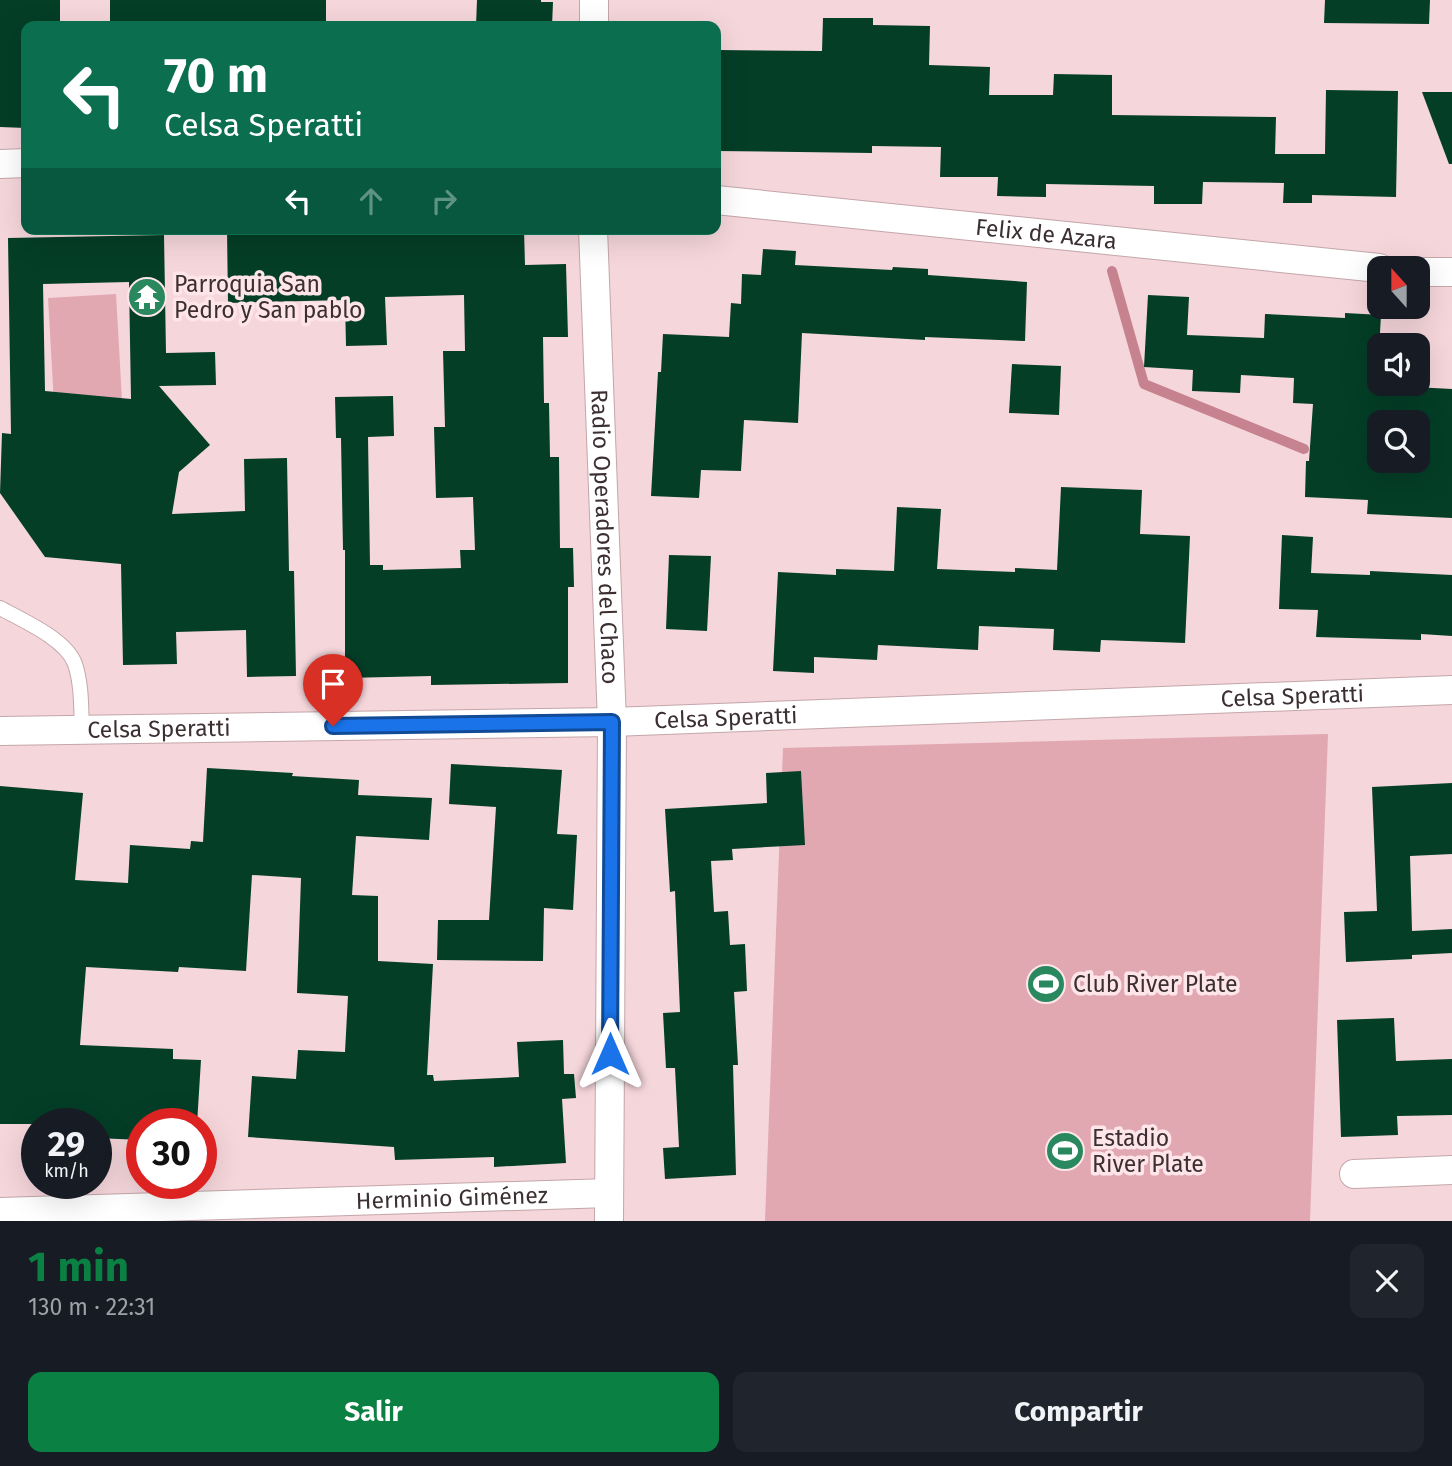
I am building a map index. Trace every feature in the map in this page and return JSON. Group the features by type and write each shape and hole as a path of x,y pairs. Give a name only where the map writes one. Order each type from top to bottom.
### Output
{"street":[{"path":"594,0 594,21"},
{"path":"0,164 21,163"},
{"name":"Felix de Azara","path":"721,201 1367,267"},
{"name":"Radio Operadores del Chaco","path":"593,235 612,722 609,1221"},
{"path":"1430,272 1452,272"},
{"name":"Celsa Speratti","path":"0,731 612,722 1452,690"},
{"path":"1354,1174 1452,1170"},
{"name":"Herminio Giménez","path":"0,1212 609,1193"}],"lane":[{"path":"0,608 61,644 74,662 80,693 82,731"}],"shaded area":[{"path":"116,294 122,400 54,404 48,298"},
{"name":"Club River Plate","path":"1328,734 1310,1221 765,1221 783,748"}],"building":[{"path":"0,0 60,0 60,21 21,21 21,128 0,127"},
{"path":"110,0 326,0 326,21 110,21"},
{"path":"477,0 553,2 552,21 476,21"},
{"path":"1325,0 1430,0 1429,24 1324,23"},
{"path":"823,18 873,18 873,25 930,26 929,65 990,67 989,95 1053,95 1054,74 1112,75 1112,115 1276,117 1275,154 1325,154 1326,90 1398,91 1396,197 1312,195 1312,203 1283,203 1284,183 1203,182 1202,204 1154,204 1154,186 1046,184 1046,197 997,196 998,177 940,177 941,147 872,146 872,153 721,151 721,50 822,51"},
{"path":"1422,92 1452,92 1452,164 1449,164"},
{"path":"164,235 166,353 215,352 216,385 159,386 210,445 179,472 172,514 245,511 244,459 287,458 289,571 294,571 296,676 247,677 246,630 176,632 177,664 123,665 121,564 45,557 0,493 2,433 11,434 8,238","holes":["129,282 131,399 45,391 43,284"]},
{"path":"227,235 524,235 525,265 566,264 568,337 543,337 544,403 549,403 550,457 559,457 560,548 573,548 574,587 568,587 568,683 431,685 431,676 345,678 345,550 341,438 336,438 335,397 393,396 394,436 368,437 370,565 383,565 383,570 461,568 460,550 475,550 473,497 436,498 434,427 445,427 443,351 465,351 464,295 385,297 387,345 346,346 345,300 228,303"},
{"path":"763,249 796,251 795,265 928,269 928,275 1027,282 1025,341 925,337 925,340 802,333 798,423 744,420 741,471 701,470 699,498 651,496 658,372 661,372 663,334 729,337 731,303 741,304 742,274 761,275"},
{"path":"1148,295 1189,297 1187,335 1264,338 1265,314 1345,318 1345,313 1367,314 1367,319 1381,319 1380,333 1367,333 1367,396 1430,396 1430,388 1452,389 1452,518 1367,514 1368,500 1305,497 1313,404 1293,403 1294,378 1241,375 1240,393 1192,391 1193,370 1144,367"},
{"path":"1012,364 1061,366 1059,415 1009,413"},
{"path":"1061,487 1142,490 1140,534 1190,536 1185,643 1101,640 1100,652 1053,650 1054,629 979,626 978,650 878,645 877,660 814,657 814,673 773,671 778,572 836,575 836,569 894,571 897,507 941,509 937,569 1015,572 1015,568 1057,570"},
{"path":"1282,535 1313,537 1311,573 1370,575 1370,571 1452,575 1452,636 1421,634 1421,640 1316,637 1318,610 1279,609"},
{"path":"669,555 711,556 707,631 666,629"},
{"path":"451,764 562,770 557,834 577,835 573,910 544,908 543,961 437,960 438,920 489,920 496,807 449,804"},
{"path":"207,768 359,780 358,795 432,798 429,840 356,836 352,895 378,896 378,961 433,964 427,1075 433,1075 434,1081 519,1077 517,1042 563,1040 564,1074 574,1074 576,1098 562,1099 566,1163 494,1167 494,1157 395,1160 394,1147 248,1137 252,1076 296,1079 298,1050 345,1052 348,996 297,993 301,878 252,875 246,971 179,967 178,972 86,967 80,1045 173,1049 173,1059 201,1060 198,1108 126,1108 126,1139 112,1139 112,1108 21,1108 21,1124 0,1124 0,786 83,793 75,880 128,883 130,845 190,849 191,841 203,842"},
{"path":"801,771 805,845 732,849 733,860 711,861 714,912 728,911 730,945 745,944 747,991 734,992 738,1065 733,1065 736,1175 665,1179 663,1148 679,1147 675,1068 666,1068 663,1013 680,1012 675,891 670,892 665,809 767,803 766,773"},
{"path":"1452,783 1452,854 1410,856 1412,931 1452,929 1452,953 1412,955 1412,959 1346,962 1344,912 1377,911 1372,787"},
{"path":"1394,1018 1396,1061 1452,1059 1452,1115 1397,1116 1398,1135 1341,1137 1337,1020"}],"waterway":[{"path":"1112,271 1144,384 1304,449"}],"place":[{"name":"Parroquia San Pedro y San pablo","path":"147,297"},
{"name":"Club River Plate","path":"1046,984"},
{"name":"Estadio River Plate","path":"1065,1151"}],"route":[{"path":"333,726 612,722 610,1054"}]}
